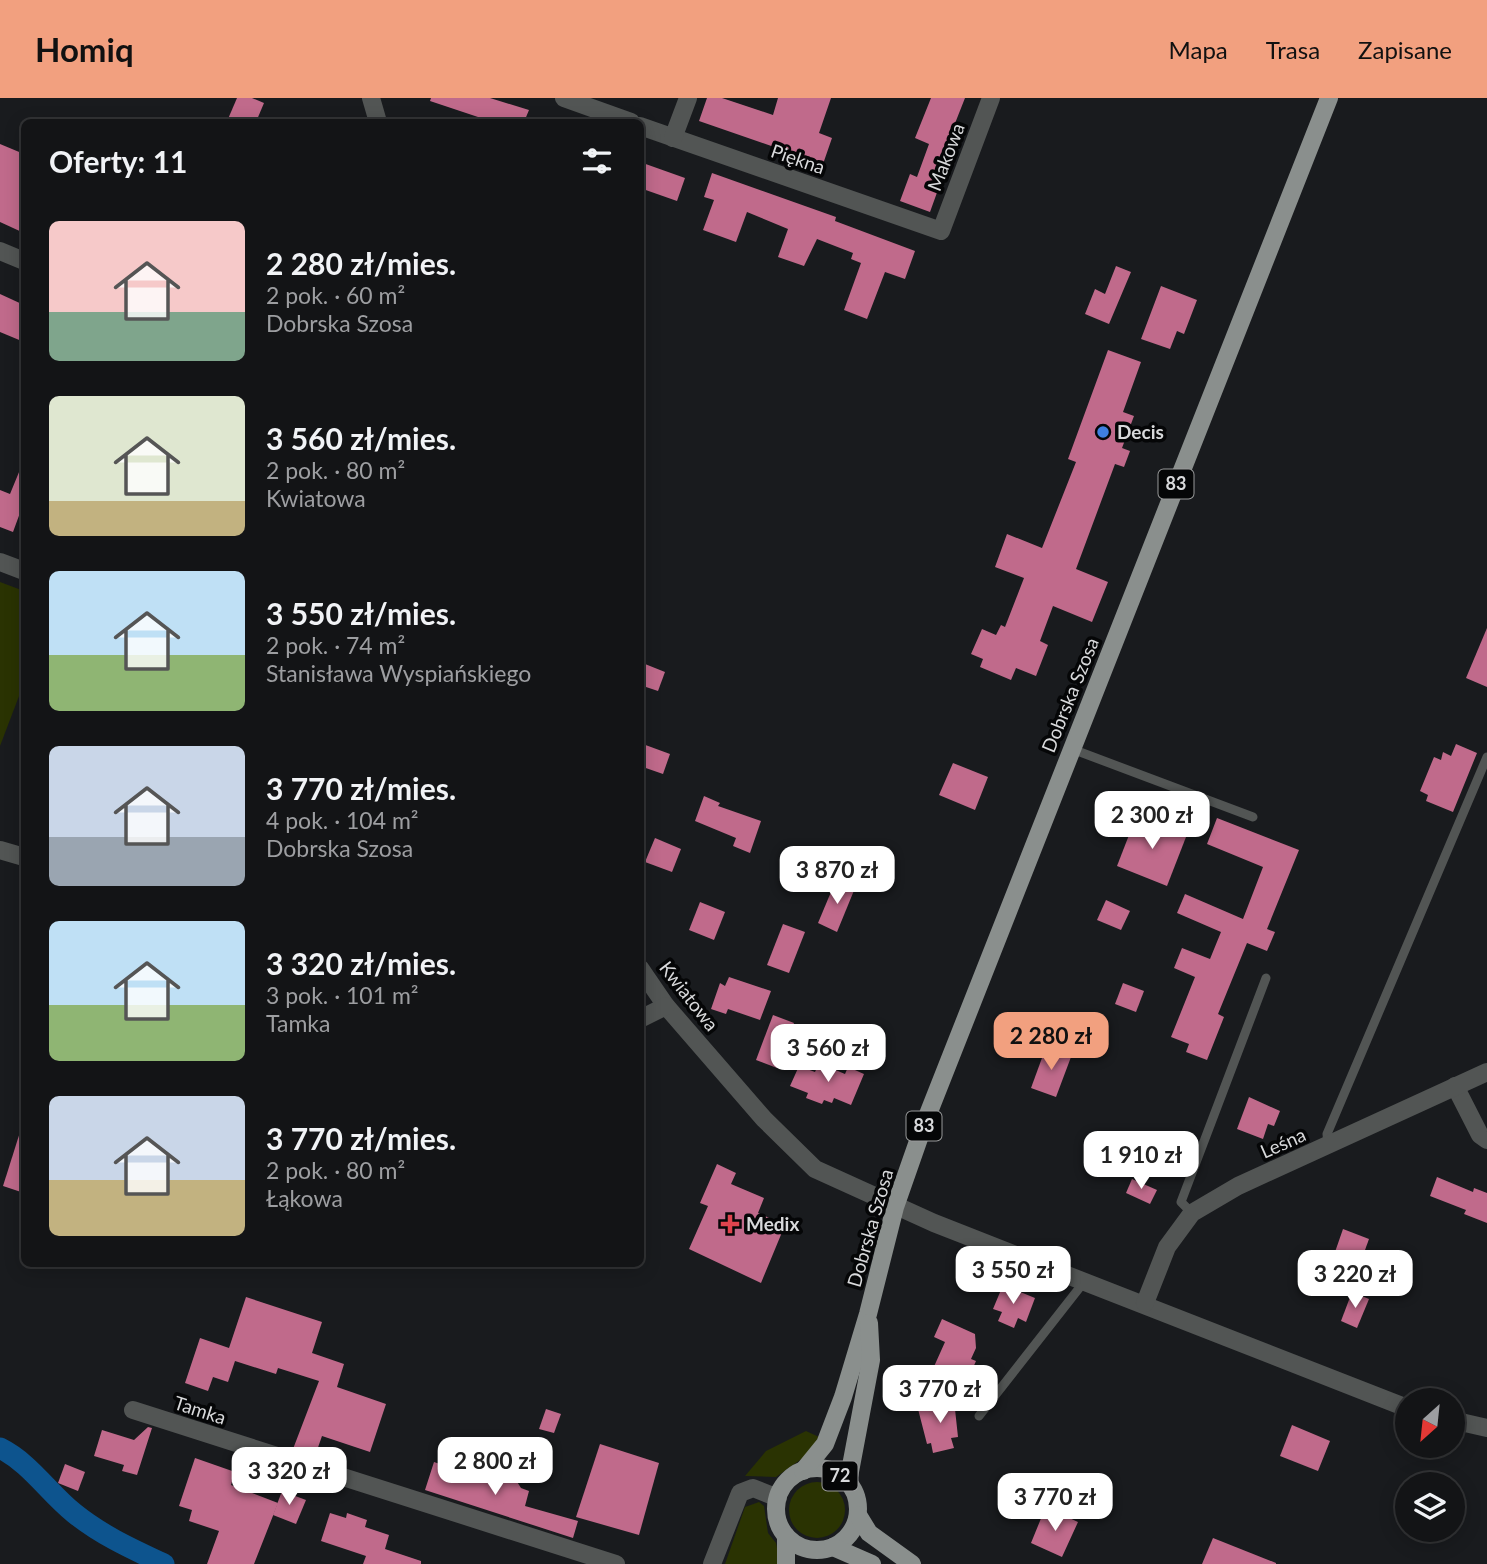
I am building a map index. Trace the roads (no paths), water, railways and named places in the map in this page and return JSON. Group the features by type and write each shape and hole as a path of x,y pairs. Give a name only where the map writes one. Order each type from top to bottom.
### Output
{"main road":[{"name":"Dobrska Szosa","path":"803,1471 818,1456 829,1435 868,1314 895,1207 1329,98"},
{"name":"Dobrska Szosa","path":"848,1482 871,1360 868,1314"},
{"name":"72","path":"778,1498 792,1477 803,1471 827,1470 848,1482 854,1492 858,1515 869,1533 912,1564"},
{"path":"778,1498 779,1524 786,1536 806,1549 872,1564"},
{"name":"72","path":"828,1553 850,1535 858,1515"},
{"path":"786,1536 786,1564"}],"street":[{"path":"371,98 377,119"},
{"path":"564,98 623,119"},
{"path":"673,138 688,98"},
{"name":"Makowa","path":"941,231 991,98"},
{"name":"Piękna","path":"644,127 941,231"},
{"path":"0,251 21,260"},
{"path":"0,562 21,570"},
{"path":"0,850 21,856"},
{"name":"Kwiatowa","path":"644,974 666,1006 794,1152 826,1175 895,1207 1395,1403"},
{"path":"644,1017 666,1006"},
{"name":"Leśna","path":"1145,1303 1167,1247 1192,1213 1238,1186 1487,1072"},
{"path":"1455,1086 1480,1135 1487,1140"},
{"name":"Tamka","path":"133,1410 616,1564"},
{"path":"1465,1423 1487,1428"},
{"path":"712,1564 740,1493 753,1488 778,1498"}],"lane":[{"path":"1072,749 1252,817"},
{"path":"1328,1146 1327,1134 1487,757"},
{"path":"1192,1213 1181,1202 1266,978"},
{"path":"979,1416 1086,1280"}],"waterway":[{"path":"0,1448 21,1462 84,1521 164,1564"}],"place":[{"name":"Decis","path":"1103,432"},
{"name":"Medix","path":"730,1224"}]}
